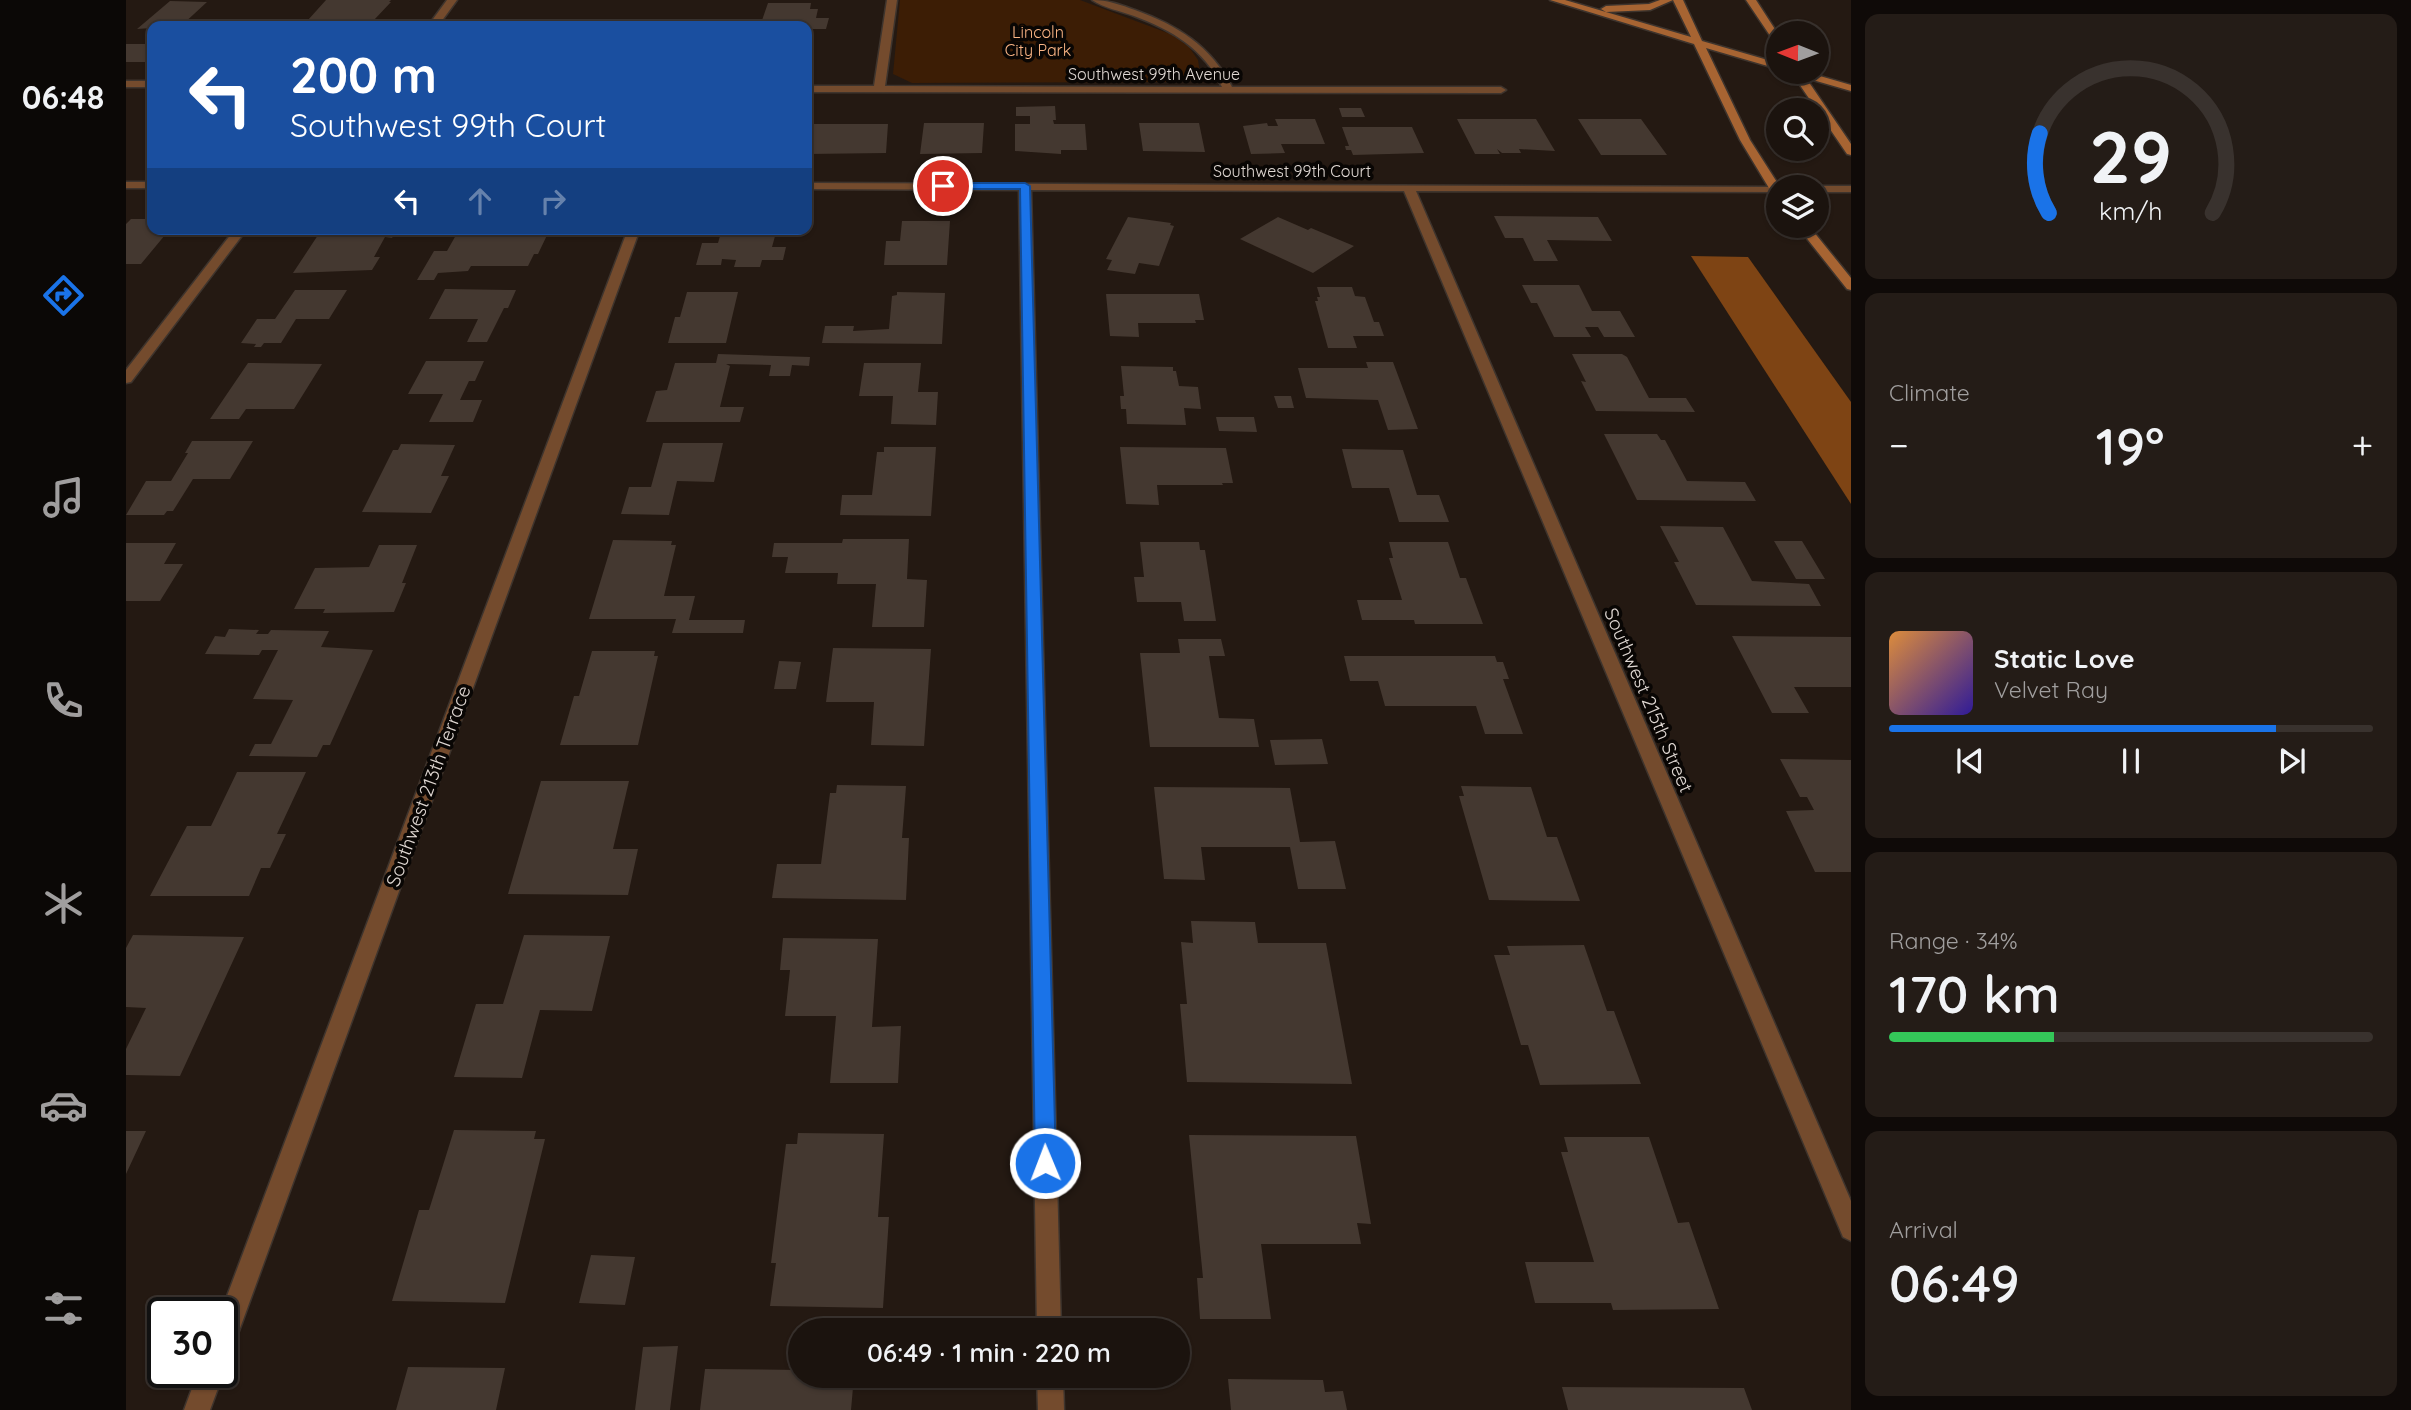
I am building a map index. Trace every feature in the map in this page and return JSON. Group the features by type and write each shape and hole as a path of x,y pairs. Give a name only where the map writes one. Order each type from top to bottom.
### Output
{"main road":[{"path":"1555,0 1766,62"},
{"path":"1581,8 1636,8 1668,0"},
{"path":"1678,0 1745,140 1767,175"},
{"path":"1751,0 1766,23"},
{"path":"1829,81 1851,88"},
{"path":"1805,84 1850,150"},
{"path":"1813,238 1851,286"}],"street":[{"path":"437,21 452,0"},
{"path":"879,89 892,0"},
{"path":"1097,0 1163,25 1192,40 1213,61 1229,90"},
{"path":"126,84 147,84"},
{"name":"Southwest 99th Avenue","path":"812,89 1501,90"},
{"path":"126,185 147,185"},
{"name":"Southwest 99th Court","path":"812,186 1766,190"},
{"path":"1025,186 1049,1318"},
{"name":"Southwest 215th Street","path":"1408,187 1851,1229"},
{"path":"1829,189 1851,189"},
{"path":"126,379 236,235"},
{"name":"Southwest 213th Terrace","path":"238,1299 632,235"},
{"path":"197,1410 205,1388"},
{"path":"1050,1388 1051,1410"}],"green space":[{"name":"Lincoln City Park","path":"900,0 1080,0 1173,35 1189,47 1198,60 1200,74 1195,78 1167,82 912,83 893,74"}],"shaded area":[{"path":"1691,256 1748,257 1851,402 1851,504"}],"building":[{"path":"326,0 391,2 374,20 308,20"},
{"path":"170,1 207,2 186,21 147,21 147,28 137,29"},
{"path":"768,3 811,3 810,9 818,9 816,18 829,18 826,29 812,29 812,21 762,21"},
{"path":"126,44 147,44 147,62 126,62"},
{"path":"1055,106 1054,124 1085,124 1087,150 1061,150 1061,154 1015,151 1015,124 1030,124 1030,116 1016,116 1016,107"},
{"path":"1339,108 1361,108 1365,117 1342,117"},
{"path":"1275,119 1315,119 1325,144 1281,144 1285,153 1251,154 1243,126 1267,123 1268,126 1278,126"},
{"path":"1457,119 1536,119 1555,151 1519,149 1521,153 1502,153 1497,149 1500,154 1475,154"},
{"path":"1578,119 1641,119 1667,155 1601,155"},
{"path":"924,123 984,123 982,153 920,154"},
{"path":"1139,123 1199,123 1205,152 1143,151"},
{"path":"812,124 888,124 886,153 812,154"},
{"path":"1342,127 1412,127 1424,153 1353,155 1351,150 1346,150 1345,146 1349,146"},
{"path":"1494,216 1598,217 1612,241 1547,240 1558,261 1534,261 1523,238 1505,238"},
{"path":"1128,217 1171,223 1170,225 1174,226 1159,266 1139,263 1135,274 1107,270 1112,260 1106,259"},
{"path":"1278,217 1354,246 1313,273 1240,239"},
{"path":"131,219 147,219 147,235 165,235 141,264 126,264 126,224"},
{"path":"902,221 950,221 947,265 884,265 886,241 900,241"},
{"path":"318,235 394,235 392,238 385,237 374,257 380,257 372,270 293,273"},
{"path":"456,235 547,235 538,254 534,254 528,266 471,266 468,271 438,273 434,280 417,280 434,251 447,251"},
{"path":"720,235 775,235 772,247 786,247 783,260 762,260 760,267 734,267 736,260 722,259 721,265 696,265 702,243 718,243"},
{"path":"1522,285 1579,285 1592,311 1620,311 1635,337 1604,337 1598,327 1585,327 1591,337 1554,337 1537,303 1531,303"},
{"path":"1317,287 1352,287 1355,296 1365,297 1374,322 1379,322 1384,336 1353,336 1357,348 1328,348 1315,301 1320,297"},
{"path":"445,289 516,290 487,342 467,342 478,319 429,319"},
{"path":"295,290 347,290 329,319 296,319 281,343 264,343 261,347 254,347 256,344 241,343 257,319 275,319"},
{"path":"687,292 738,292 726,343 668,343 675,317 680,317"},
{"path":"897,292 945,293 942,344 822,343 825,326 854,326 853,331 889,329 892,296 897,295"},
{"path":"1106,294 1199,294 1204,320 1195,320 1196,323 1138,323 1139,337 1110,336"},
{"path":"718,354 810,357 809,366 792,365 790,376 769,376 771,365 726,364 730,366 720,407 744,407 740,422 646,422 656,391 667,390 675,363 716,363"},
{"path":"1572,354 1622,354 1627,357 1649,398 1686,398 1695,412 1596,411 1581,381 1586,382"},
{"path":"426,361 484,361 475,381 469,381 460,400 482,400 473,422 429,422 443,394 408,394"},
{"path":"1366,362 1393,362 1418,429 1388,430 1378,400 1306,398 1298,368 1368,368"},
{"path":"248,363 322,364 294,409 246,409 239,419 210,419"},
{"path":"864,363 921,363 918,392 938,392 936,425 891,424 893,396 859,396"},
{"path":"1121,366 1173,367 1179,386 1198,387 1201,409 1184,408 1186,425 1127,424 1126,409 1121,409 1120,396 1124,396"},
{"path":"1274,396 1291,396 1294,408 1278,408"},
{"path":"1216,417 1254,417 1257,432 1219,431"},
{"path":"1604,434 1657,434 1661,440 1665,440 1687,481 1745,482 1756,501 1637,500"},
{"path":"192,441 253,441 230,479 193,479 173,511 167,511 164,515 126,515 146,481 171,481"},
{"path":"663,443 723,443 714,482 677,481 669,515 621,514 629,487 651,487"},
{"path":"401,444 455,445 441,476 449,476 431,513 362,512 393,450 398,450"},
{"path":"884,447 936,447 931,516 840,515 842,495 872,495 877,452 884,452"},
{"path":"1120,447 1226,448 1233,483 1157,485 1159,505 1126,504"},
{"path":"1342,449 1403,450 1417,495 1439,495 1449,522 1399,522 1389,488 1352,488"},
{"path":"1660,526 1723,527 1752,581 1809,584 1821,606 1696,605 1674,562 1679,562"},
{"path":"843,539 909,539 907,579 927,580 924,627 872,627 876,584 837,584 838,573 785,573 788,557 772,557 774,543 842,543"},
{"path":"613,540 672,541 671,545 676,545 664,596 695,596 689,620 745,620 743,633 672,633 676,619 589,619"},
{"path":"1774,541 1802,541 1825,579 1796,579"},
{"path":"1140,542 1199,542 1200,550 1205,550 1216,621 1184,621 1181,602 1137,602 1134,577 1144,577"},
{"path":"1389,542 1448,542 1460,578 1466,578 1483,624 1415,624 1414,620 1362,620 1357,600 1402,600 1389,558 1393,558"},
{"path":"126,543 176,543 164,564 183,564 160,601 126,601"},
{"path":"379,545 417,545 394,612 323,613 325,609 294,609 315,568 369,567"},
{"path":"229,629 259,630 256,634 268,634 271,630 329,631 321,647 373,650 330,745 323,745 317,757 249,756 255,744 271,744 293,700 253,699 278,650 262,650 259,655 205,654 215,636 225,637"},
{"path":"1732,636 1851,637 1851,687 1794,687 1809,713 1772,713"},
{"path":"1178,639 1221,639 1225,656 1209,656 1219,718 1254,719 1259,747 1150,747 1140,653 1180,653"},
{"path":"833,648 931,649 924,746 871,745 874,702 826,702"},
{"path":"592,651 655,651 654,656 658,656 638,745 560,745 574,696 579,696"},
{"path":"1344,656 1495,656 1497,662 1503,662 1509,679 1503,679 1523,734 1485,734 1476,706 1385,706 1378,681 1350,681"},
{"path":"779,661 801,662 796,689 774,689"},
{"path":"1322,739 1328,764 1275,765 1270,740"},
{"path":"1780,759 1851,760 1851,872 1815,872 1786,811 1814,810 1807,797 1800,797"},
{"path":"237,772 306,772 277,834 286,834 270,868 261,868 249,896 150,896 187,826 211,826"},
{"path":"541,781 629,781 613,849 638,849 628,895 508,894"},
{"path":"837,785 906,786 902,838 909,838 906,900 772,898 777,864 821,864 830,793 836,793"},
{"path":"1461,786 1531,787 1547,837 1557,837 1580,901 1489,900 1459,796 1464,796"},
{"path":"1154,787 1290,788 1300,842 1335,841 1346,889 1298,889 1290,847 1201,847 1205,880 1164,879"},
{"path":"1191,921 1255,922 1258,943 1326,943 1352,1084 1187,1082 1180,1004 1187,1004 1181,942 1193,943"},
{"path":"133,935 244,937 180,1076 126,1075 126,1049 146,1008 126,1007 126,948"},
{"path":"524,935 610,936 592,1011 540,1010 522,1078 454,1077 476,1004 503,1004"},
{"path":"783,938 878,939 872,1027 901,1026 898,1083 830,1083 836,1016 785,1016 790,970 780,970"},
{"path":"1584,945 1607,1011 1614,1011 1641,1084 1540,1085 1528,1045 1521,1045 1494,955 1510,955 1507,946"},
{"path":"454,1130 536,1131 534,1139 545,1139 505,1303 392,1301 419,1210 429,1210"},
{"path":"126,1131 146,1131 126,1174"},
{"path":"798,1133 884,1134 878,1217 889,1217 883,1308 770,1306 776,1263 771,1263 786,1144 797,1144"},
{"path":"1189,1135 1356,1136 1371,1224 1357,1223 1361,1244 1261,1244 1271,1319 1200,1319 1197,1278 1203,1278"},
{"path":"1564,1137 1649,1137 1678,1223 1689,1222 1719,1309 1613,1310 1611,1303 1535,1303 1525,1262 1594,1262 1561,1152 1568,1152"},
{"path":"591,1255 635,1257 625,1305 579,1303"},
{"path":"678,1346 670,1410 635,1410 643,1347"},
{"path":"408,1367 505,1368 496,1410 396,1410"},
{"path":"705,1369 788,1370 788,1388 853,1388 851,1410 700,1410"},
{"path":"1228,1379 1323,1380 1325,1392 1343,1391 1347,1410 1231,1410"},
{"path":"1562,1387 1744,1388 1752,1410 1568,1410"}],"route":[{"path":"943,186 1025,186 1045,1163"}]}
